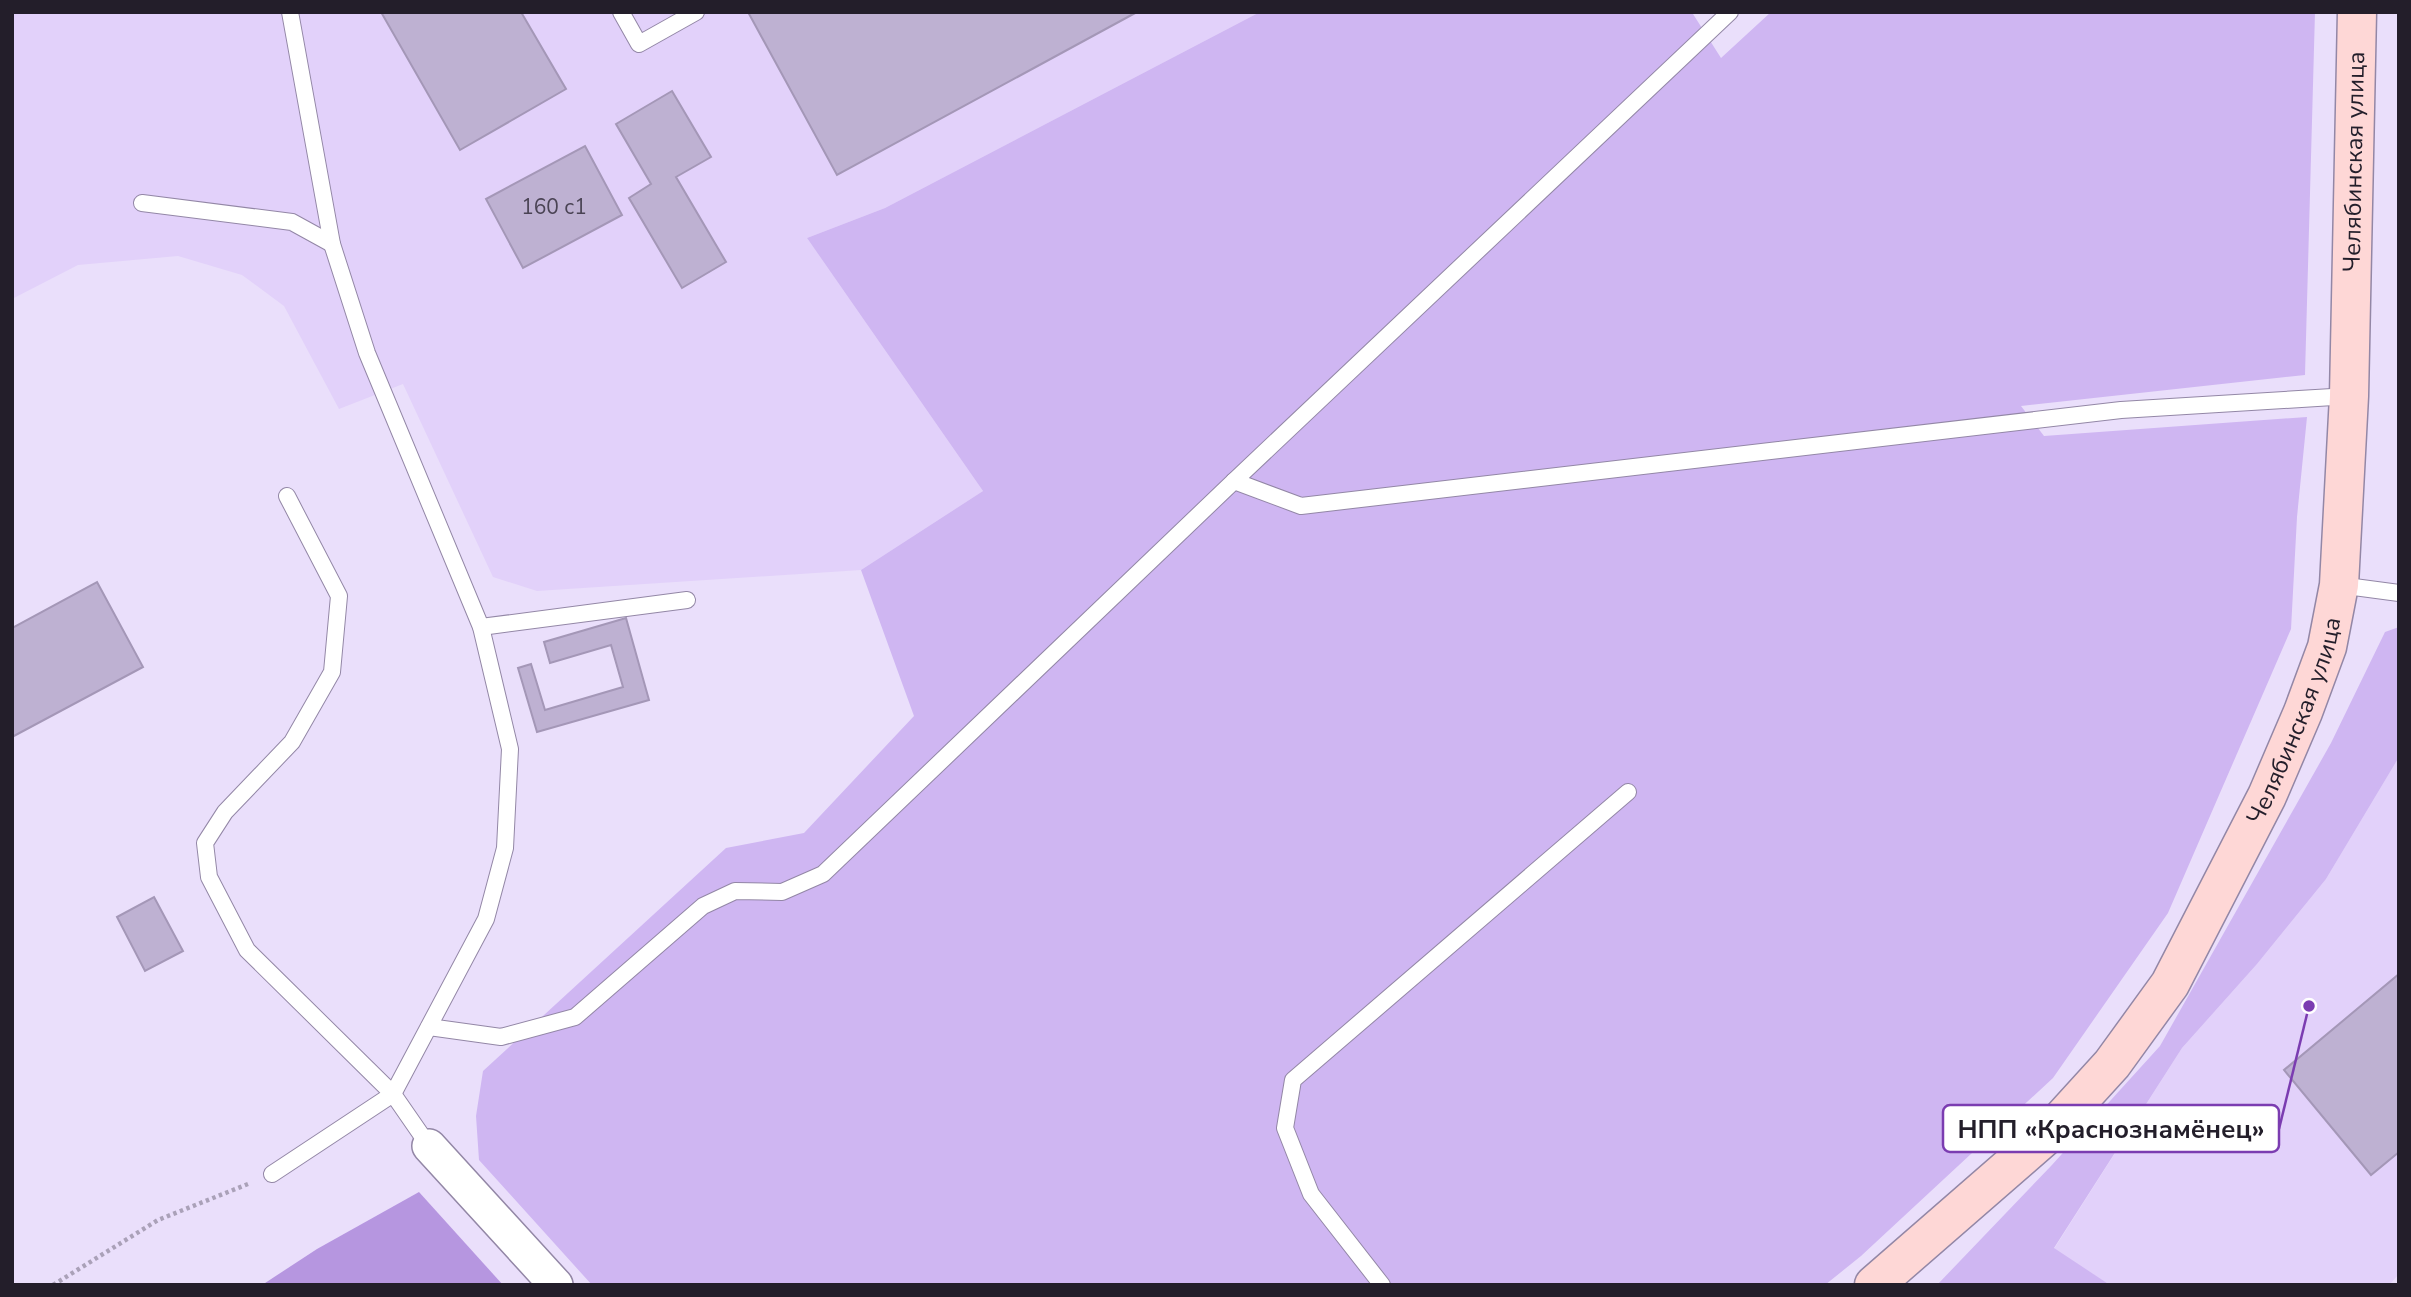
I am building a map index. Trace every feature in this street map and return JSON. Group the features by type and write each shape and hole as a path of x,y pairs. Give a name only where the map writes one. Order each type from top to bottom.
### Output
{"street":[{"name":"Челябинская улица","path":"1874,1285 2051,1131 2112,1064 2170,984 2267,796 2303,712 2327,647 2339,584 2349,396 2357,12"},
{"path":"429,1146 556,1285"}],"lane":[{"path":"272,1174 393,1094 486,919 505,848 510,749 481,627 367,353 332,244 290,12"},
{"path":"621,12 639,44 696,12"},
{"path":"429,1027 501,1037 575,1017 703,905 735,891 782,892 823,874 1730,12"},
{"path":"142,204 292,222 332,244"},
{"path":"1234,481 1301,506 2121,410 2349,396"},
{"path":"287,496 339,596 332,672 292,742 225,813 205,843 209,877 247,950 393,1094 429,1146"},
{"path":"2339,584 2399,593"},
{"path":"481,627 687,600"},
{"path":"1382,1285 1311,1194 1285,1128 1293,1080 1629,792"}],"path":[{"path":"53,1285 158,1220 272,1174"}],"shaded area":[{"path":"12,12 1260,12 885,208 807,238 983,491 861,570 537,591 493,577 403,384 339,409 284,306 242,275 178,256 78,265 12,299"},
{"path":"1260,12 1695,12 1693,14 1721,58 1771,12 2315,12 2305,375 2021,406 2044,436 2307,417 2297,517 2291,629 2168,913 2053,1078 1861,1256 1825,1285 592,1285 479,1160 476,1116 483,1071 726,848 804,833 914,716 861,570 983,491 807,238 885,208"},
{"path":"2399,627 2399,757 2326,879 2257,964 2182,1048 2054,1248 2110,1285 1937,1285 2051,1166 2160,1046 2331,743 2385,632"},
{"path":"2399,757 2399,1274 2389,1285 2110,1285 2054,1249 2182,1048 2257,964 2326,879"},
{"path":"419,1192 503,1285 262,1285 317,1249"}],"building":[{"path":"381,12 521,12 566,89 460,150"},
{"path":"748,12 1137,12 837,175"},
{"path":"672,91 711,157 676,177 726,262 682,288 629,198 651,184 616,124"},
{"path":"585,146 622,215 523,268 486,199"},
{"path":"97,582 143,667 12,737 12,628"},
{"path":"626,618 649,700 537,732 518,668 531,664 545,710 623,687 611,645 550,663 544,642"},
{"path":"154,897 183,951 145,971 117,917"},
{"path":"2399,974 2399,1152 2371,1175 2284,1070"}],"place":[{"name":"НПП «Краснознамёнец»","path":"2309,1006"}]}
